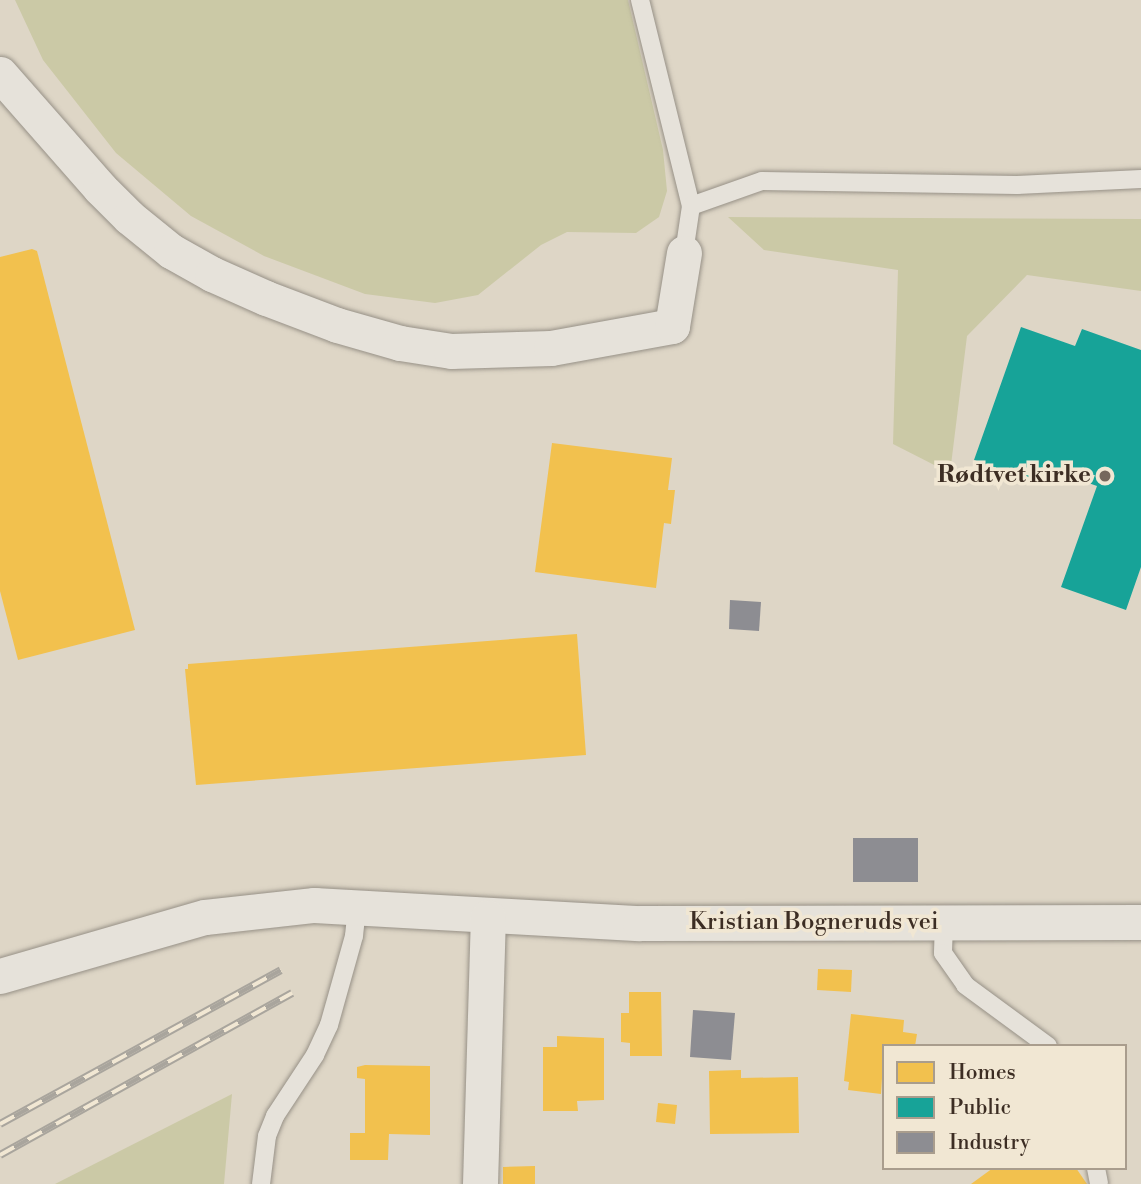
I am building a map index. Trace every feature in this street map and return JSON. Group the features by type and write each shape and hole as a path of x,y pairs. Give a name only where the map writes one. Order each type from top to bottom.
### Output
{"street":[{"path":"0,74 100,188 171,251 212,274 266,298 337,325 400,343 451,351 551,348 672,326 684,253"},
{"name":"Kristian Bogneruds vei","path":"0,976 205,917 314,905 357,905 488,916 640,923 1141,922"},
{"path":"480,1184 488,916"}],"lane":[{"path":"640,0 691,206 684,253"},
{"path":"691,206 762,181 1017,185 1141,178"},
{"path":"261,1184 267,1136 275,1116 315,1055 332,1016 354,936 357,905"},
{"path":"944,923 943,953 965,985 1045,1044"}],"shaded area":[{"path":"15,0 628,0 663,150 667,191 659,217 636,233 567,232 541,245 478,295 435,303 365,294 264,256 191,216 116,153 43,60"},
{"path":"728,217 1141,219 1141,291 1027,275 967,336 950,473 893,444 898,270 764,250"},
{"path":"232,1094 224,1184 55,1184"}],"building: Homes":[{"path":"32,249 37,251 135,630 18,660 0,591 0,257"},
{"path":"552,443 672,458 668,490 675,490 671,524 664,523 656,588 535,572"},
{"path":"577,634 586,755 196,785 185,669 188,669 188,664"},
{"path":"818,969 852,970 851,992 817,990"},
{"path":"629,992 661,992 662,1056 630,1056 630,1043 621,1042 621,1013 629,1013"},
{"path":"851,1014 904,1020 903,1032 917,1034 915,1044 882,1044 881,1094 848,1090 849,1082 844,1081"},
{"path":"557,1036 604,1038 604,1100 577,1101 578,1111 543,1111 543,1047 557,1047"},
{"path":"430,1066 430,1135 389,1134 388,1160 350,1160 350,1133 365,1133 365,1079 357,1078 357,1067"},
{"path":"741,1070 741,1078 798,1077 799,1133 710,1134 709,1071"},
{"path":"658,1103 677,1105 675,1124 656,1122"},
{"path":"535,1166 535,1184 503,1184 503,1167"},
{"path":"990,1170 1077,1170 1087,1184 971,1184"}],"building: Public":[{"name":"Rødtvet kirke","path":"1021,327 1075,346 1082,329 1141,350 1141,567 1126,610 1061,587 1097,486 1046,468 1041,484 974,460"}],"building: Industry":[{"path":"730,600 761,602 759,631 729,629"},
{"path":"853,838 918,838 918,882 853,882"},
{"path":"693,1010 735,1013 731,1060 690,1057"}],"railway":[{"path":"0,1124 281,970"},
{"path":"0,1155 292,993"}],"place":[{"name":"Rødtvet kirke","path":"1105,476"}]}
